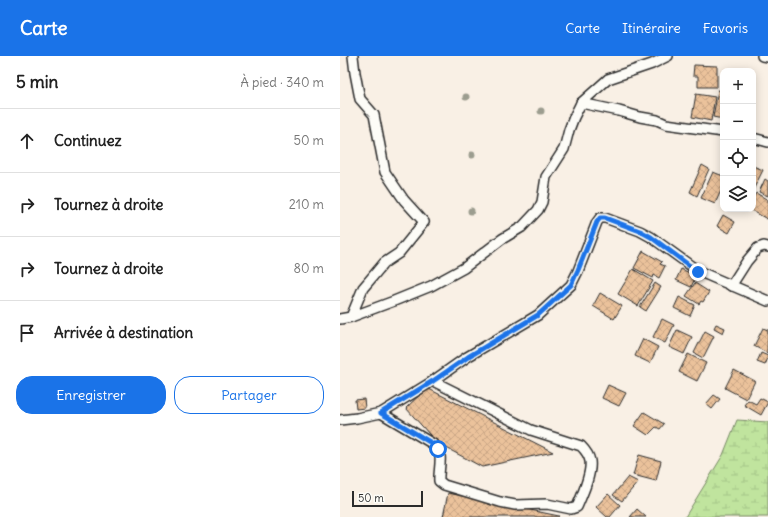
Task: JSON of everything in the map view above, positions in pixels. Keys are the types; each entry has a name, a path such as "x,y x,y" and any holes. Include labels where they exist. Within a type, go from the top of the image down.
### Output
{"street":[{"path":"351,317 364,288 369,281 384,262 399,253 424,222 404,200 385,172 374,115 360,99 353,56"},
{"path":"340,319 351,317 431,286 464,268 502,239 522,227 538,210 542,202 546,177 564,149 569,130 581,103 608,79 652,64 668,56"},
{"path":"762,56 768,57"},
{"path":"581,103 657,120 666,124 720,132"},
{"path":"756,139 768,142"},
{"path":"340,420 381,413 433,381 468,357 538,315 571,285 600,218 605,218 640,231 659,242 698,272 768,301"},
{"path":"731,286 747,261 758,248 764,246 768,248"},
{"path":"381,413 433,444 438,449 440,457 438,475 439,481 444,485 515,505 547,504 571,509 578,507 589,475 590,461 586,450 581,446 531,430 433,381"}],"green space":[{"path":"737,420 768,422 768,517 685,517 723,455"}],"building":[{"path":"694,65 717,66 717,87 698,87 698,76 693,76"},
{"path":"718,90 720,90 720,118 713,117"},
{"path":"696,94 715,97 711,121 692,117"},
{"path":"702,165 709,169 697,196 690,192"},
{"path":"756,167 763,170 756,184"},
{"path":"713,172 720,175 720,193 715,204 701,198"},
{"path":"765,179 768,181 768,196 759,192"},
{"path":"756,193 768,200 767,219 754,212 756,212"},
{"path":"723,215 735,222 729,233 717,226"},
{"path":"643,251 662,262 660,264 665,266 659,278 654,275 653,278 634,268"},
{"path":"633,269 653,281 638,306 618,294"},
{"path":"681,269 696,276 691,287 676,280"},
{"path":"655,283 661,287 646,311 640,307"},
{"path":"695,283 709,292 703,302 701,301 699,304 686,296"},
{"path":"600,293 622,306 614,319 593,306"},
{"path":"679,297 695,305 690,316 674,308"},
{"path":"662,319 674,325 665,343 653,337"},
{"path":"716,324 725,328 723,333 714,328"},
{"path":"763,328 768,330 767,353 754,346"},
{"path":"677,330 692,337 684,354 669,347"},
{"path":"705,331 714,336 703,358 694,353"},
{"path":"643,339 658,347 650,363 635,356"},
{"path":"761,353 768,356 765,365 757,362"},
{"path":"688,354 706,363 697,381 679,372"},
{"path":"734,370 755,381 746,399 725,388"},
{"path":"608,385 626,393 619,406 602,398"},
{"path":"427,388 553,452 482,467 437,443 406,408"},
{"path":"714,395 720,399 712,409 706,404"},
{"path":"760,398 768,402 761,415 744,405 748,400 756,404"},
{"path":"364,399 365,408 356,409 355,400"},
{"path":"644,412 664,424 660,429 656,427 648,435 634,426"},
{"path":"639,455 661,461 656,481 633,475"},
{"path":"628,477 638,482 622,501 613,495"},
{"path":"448,493 559,516 443,517"},
{"path":"608,494 620,505 610,517 607,517 596,507"},
{"path":"637,509 646,517 630,517"}],"route":[{"path":"438,449 433,444 381,413 433,381 468,357 538,315 571,285 600,218 605,218 640,231 651,237 698,272"}]}
